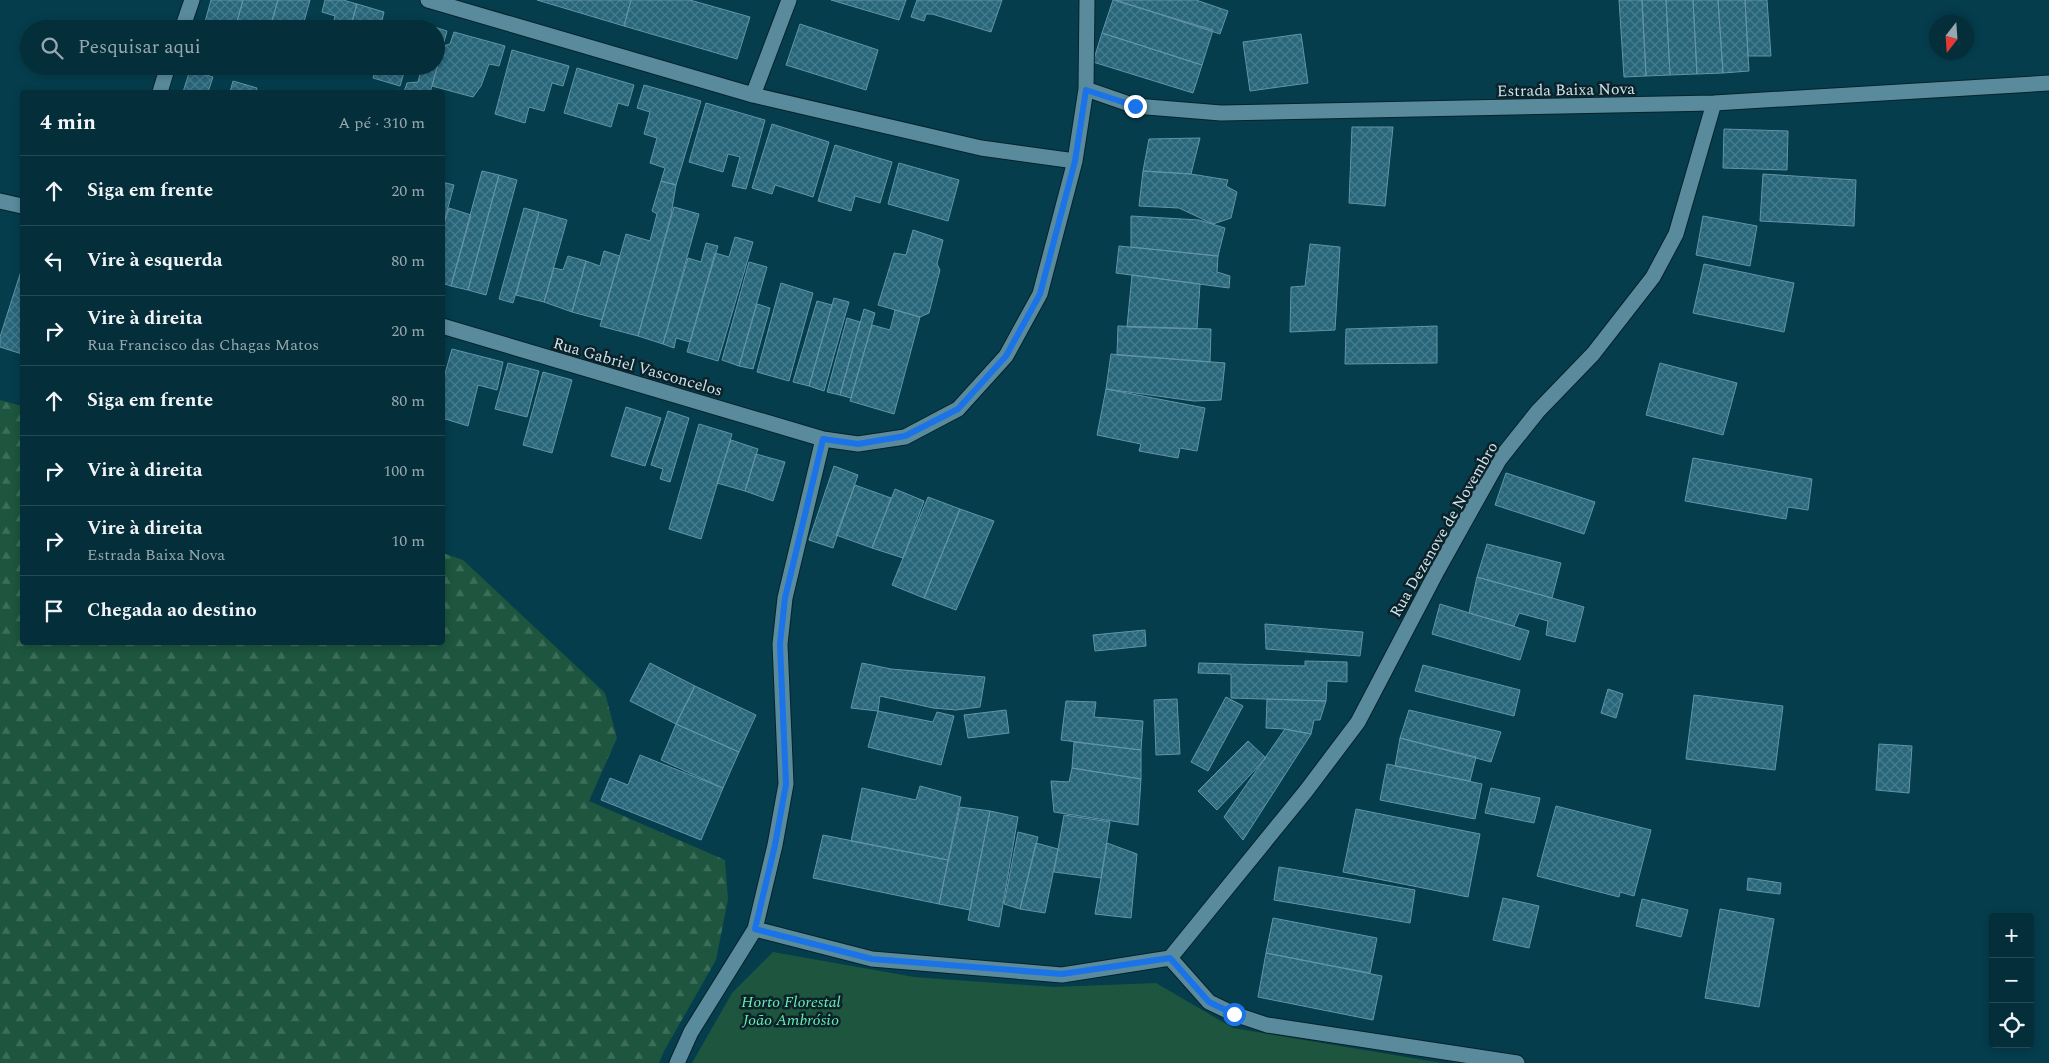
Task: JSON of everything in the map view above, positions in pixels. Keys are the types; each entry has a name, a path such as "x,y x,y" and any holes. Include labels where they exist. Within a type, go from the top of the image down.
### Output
{"street":[{"path":"185,20 192,0"},
{"path":"428,0 754,95 981,148 1075,161"},
{"path":"754,95 788,0"},
{"name":"Rua Gabriel Vasconcelos","path":"445,327 823,439 858,444 905,436 958,409 964,403 1006,356 1040,294 1075,161 1086,90 1087,0"},
{"path":"161,90 165,75"},
{"name":"Estrada Baixa Nova","path":"1086,90 1135,106 1221,113 1714,103 2049,83"},
{"name":"Rua Dezenove de Novembro","path":"1170,958 1306,791 1358,722 1437,571 1499,460 1538,411 1593,354 1654,277 1676,234 1714,103"},
{"path":"0,201 20,206"},
{"path":"677,1063 691,1032 755,929 775,845 786,784 780,644 785,598 823,439"},
{"path":"755,929 872,959 1062,974 1170,958 1209,1002 1234,1014 1267,1025 1517,1063"}],"green space":[{"path":"0,400 20,405 20,645 445,645 445,554 463,560 605,693 617,738 589,801 725,860 728,899 716,960 659,1063 0,1063"},
{"name":"Horto Florestal João Ambrósio","path":"773,952 914,977 1054,987 1156,983 1233,1028 1442,1063 692,1063 732,993"}],"building":[{"path":"211,0 243,0 237,20 205,20"},
{"path":"243,0 278,0 272,20 237,20"},
{"path":"278,0 310,0 304,20 272,20"},
{"path":"325,0 343,0 357,4 353,20 334,20 335,16 322,12"},
{"path":"537,0 631,0 624,26"},
{"path":"631,0 690,0 750,17 737,59 624,26"},
{"path":"831,0 906,0 899,20"},
{"path":"917,0 1002,0 991,32 932,14 926,14 924,21 911,17"},
{"path":"1113,0 1213,30 1202,65 1102,33"},
{"path":"1116,0 1196,0 1228,11 1220,34"},
{"path":"1619,0 1642,0 1646,76 1624,77"},
{"path":"1642,0 1666,0 1670,75 1646,76"},
{"path":"1666,0 1693,0 1697,74 1670,75"},
{"path":"1693,0 1718,0 1723,73 1697,74"},
{"path":"1718,0 1745,0 1749,71 1723,73"},
{"path":"1745,0 1767,0 1771,56 1748,56"},
{"path":"357,4 384,12 382,20 353,20"},
{"path":"800,24 878,50 866,90 786,65"},
{"path":"454,32 505,46 499,66 489,64 481,86 473,97 432,86 435,75 445,75 445,45 450,44"},
{"path":"1102,33 1202,65 1193,93 1093,62"},
{"path":"1301,34 1308,83 1250,91 1243,42"},
{"path":"512,50 569,66 563,86 552,83 544,111 529,107 525,123 495,114"},
{"path":"577,68 634,85 628,106 618,103 611,127 564,113"},
{"path":"188,75 213,77 209,90 184,90"},
{"path":"374,75 403,75 400,86 373,78"},
{"path":"420,75 435,75 431,90 405,90 407,83 418,82"},
{"path":"233,81 257,88 256,90 231,90"},
{"path":"644,85 701,101 676,185 661,181 665,168 650,163 657,138 644,134 650,112 637,108"},
{"path":"706,103 765,120 746,189 732,186 740,157 728,154 723,172 689,162"},
{"path":"772,124 829,142 813,197 775,185 772,194 752,188"},
{"path":"1352,127 1393,127 1385,206 1349,203"},
{"path":"1724,129 1788,131 1787,170 1723,168"},
{"path":"1200,138 1191,174 1143,171 1149,139"},
{"path":"835,145 892,162 880,203 855,196 851,211 818,201"},
{"path":"899,163 959,180 948,221 888,204"},
{"path":"482,171 499,175 468,290 451,286"},
{"path":"1143,171 1191,174 1228,180 1226,186 1237,192 1231,218 1213,224 1179,208 1139,206"},
{"path":"1763,174 1856,180 1854,226 1760,221"},
{"path":"499,175 517,180 486,295 468,290"},
{"path":"661,181 676,185 671,215 638,336 600,326 626,234 650,241 657,214 652,211"},
{"path":"445,183 454,185 445,219"},
{"path":"674,207 699,214 663,344 638,336"},
{"path":"449,208 471,215 451,286 445,284 445,221"},
{"path":"524,208 539,212 513,303 499,299"},
{"path":"539,212 567,220 544,302 516,295"},
{"path":"1131,216 1199,220 1225,228 1218,256 1131,247"},
{"path":"1703,216 1757,226 1750,266 1696,255"},
{"path":"913,230 943,240 937,264 940,270 929,313 920,317 878,305 894,253 906,255"},
{"path":"735,237 753,242 718,361 687,352 715,253 729,257"},
{"path":"706,243 718,246 690,342 676,338 674,348 663,344 688,258 701,262"},
{"path":"1310,244 1340,247 1335,330 1290,332 1291,287 1305,286"},
{"path":"1119,246 1218,256 1217,272 1230,276 1229,288 1116,273"},
{"path":"604,251 620,256 602,320 572,312 586,261 600,266"},
{"path":"568,256 586,261 572,312 544,302 554,268 563,270"},
{"path":"749,262 767,267 739,366 722,360"},
{"path":"1704,264 1794,283 1784,332 1693,313"},
{"path":"20,274 20,353 0,347 0,337"},
{"path":"1132,275 1200,284 1197,329 1127,327"},
{"path":"781,283 813,293 789,381 757,372"},
{"path":"834,298 849,302 824,391 809,386"},
{"path":"817,301 832,305 809,386 793,382"},
{"path":"757,304 770,308 753,369 739,366"},
{"path":"864,309 875,313 851,398 840,395"},
{"path":"895,310 920,317 894,414 850,401 872,325 890,330"},
{"path":"847,318 860,322 840,395 827,392"},
{"path":"1118,326 1211,329 1210,362 1117,355"},
{"path":"1437,326 1437,363 1345,364 1346,329"},
{"path":"452,349 503,362 497,390 478,385 468,426 445,419 445,374"},
{"path":"1111,354 1225,363 1221,400 1194,401 1106,389"},
{"path":"508,363 539,371 527,417 495,409"},
{"path":"1660,363 1737,383 1723,435 1646,415"},
{"path":"543,372 572,380 552,453 523,445"},
{"path":"1106,389 1205,408 1197,451 1180,448 1178,458 1139,451 1141,444 1097,435"},
{"path":"626,407 661,418 645,466 611,456"},
{"path":"668,411 689,418 670,482 660,479 663,469 651,465"},
{"path":"699,424 732,434 701,539 669,529"},
{"path":"731,440 758,449 745,491 717,483"},
{"path":"756,454 785,462 773,501 745,491"},
{"path":"1693,458 1812,479 1808,510 1788,507 1786,519 1685,501"},
{"path":"834,466 858,475 833,548 809,540"},
{"path":"1506,473 1595,502 1584,534 1495,505"},
{"path":"855,485 891,498 872,548 836,535"},
{"path":"895,489 924,501 903,558 872,548"},
{"path":"928,497 960,509 924,598 892,585"},
{"path":"960,509 994,521 956,610 924,598"},
{"path":"1487,544 1561,563 1552,598 1477,577"},
{"path":"1477,577 1584,607 1575,642 1546,635 1548,621 1519,613 1514,626 1469,613"},
{"path":"1440,604 1529,631 1520,660 1432,634"},
{"path":"1265,624 1363,632 1360,656 1266,649"},
{"path":"1145,630 1146,646 1095,651 1093,635"},
{"path":"1305,661 1347,662 1347,682 1327,681 1326,701 1231,698 1231,674 1198,673 1199,663 1305,666"},
{"path":"650,663 695,686 676,724 630,701"},
{"path":"862,663 891,669 985,677 980,707 956,710 933,708 880,696 878,711 851,708"},
{"path":"1423,665 1520,690 1514,716 1415,691"},
{"path":"695,686 756,715 739,752 676,724"},
{"path":"1608,689 1623,694 1616,718 1601,713"},
{"path":"1694,695 1783,706 1775,770 1686,759"},
{"path":"1226,697 1243,706 1208,771 1191,762"},
{"path":"1177,699 1180,754 1156,755 1154,700"},
{"path":"1267,699 1326,701 1320,720 1314,720 1311,734 1285,729 1266,728"},
{"path":"1066,701 1096,702 1094,717 1143,721 1141,750 1061,740"},
{"path":"1006,710 1009,733 968,738 964,715"},
{"path":"1409,710 1501,732 1491,762 1400,738"},
{"path":"878,711 933,722 937,712 954,716 941,765 868,747"},
{"path":"676,724 739,752 723,788 661,760"},
{"path":"1285,729 1311,734 1243,840 1224,817"},
{"path":"1400,738 1476,757 1470,781 1395,766"},
{"path":"1248,741 1266,758 1217,810 1198,791"},
{"path":"1074,742 1141,750 1141,779 1072,768"},
{"path":"1879,744 1912,746 1909,793 1876,790"},
{"path":"640,755 723,788 701,840 601,800 610,778 628,785"},
{"path":"1387,764 1482,784 1475,819 1380,800"},
{"path":"1072,768 1141,779 1138,825 1054,812 1051,781 1069,782"},
{"path":"920,786 961,797 948,860 851,841 862,788 916,800"},
{"path":"1491,788 1540,798 1534,823 1485,813"},
{"path":"1556,806 1651,830 1634,896 1620,892 1619,897 1537,876"},
{"path":"960,807 990,811 970,910 939,904"},
{"path":"1356,809 1480,834 1468,897 1343,872"},
{"path":"990,811 1018,817 999,927 968,920"},
{"path":"1064,815 1110,822 1101,878 1054,872"},
{"path":"1018,832 1038,837 1020,909 1004,904"},
{"path":"823,835 948,860 939,904 813,878"},
{"path":"1036,843 1058,849 1045,913 1020,909"},
{"path":"1107,843 1137,854 1131,918 1095,914"},
{"path":"1279,867 1415,890 1410,923 1274,900"},
{"path":"1748,878 1781,883 1780,894 1747,890"},
{"path":"1503,898 1539,906 1529,948 1493,940"},
{"path":"1642,899 1688,910 1681,937 1636,926"},
{"path":"1720,909 1774,919 1759,1007 1705,998"},
{"path":"1273,918 1377,938 1370,973 1266,953"},
{"path":"1266,953 1382,976 1373,1020 1258,997"}],"route":[{"path":"1135,106 1086,90 1075,161 1040,294 1006,356 958,409 905,436 858,444 823,439 785,598 780,644 786,784 775,845 755,929 872,959 1062,974 1170,958 1209,1002 1234,1014"}]}
